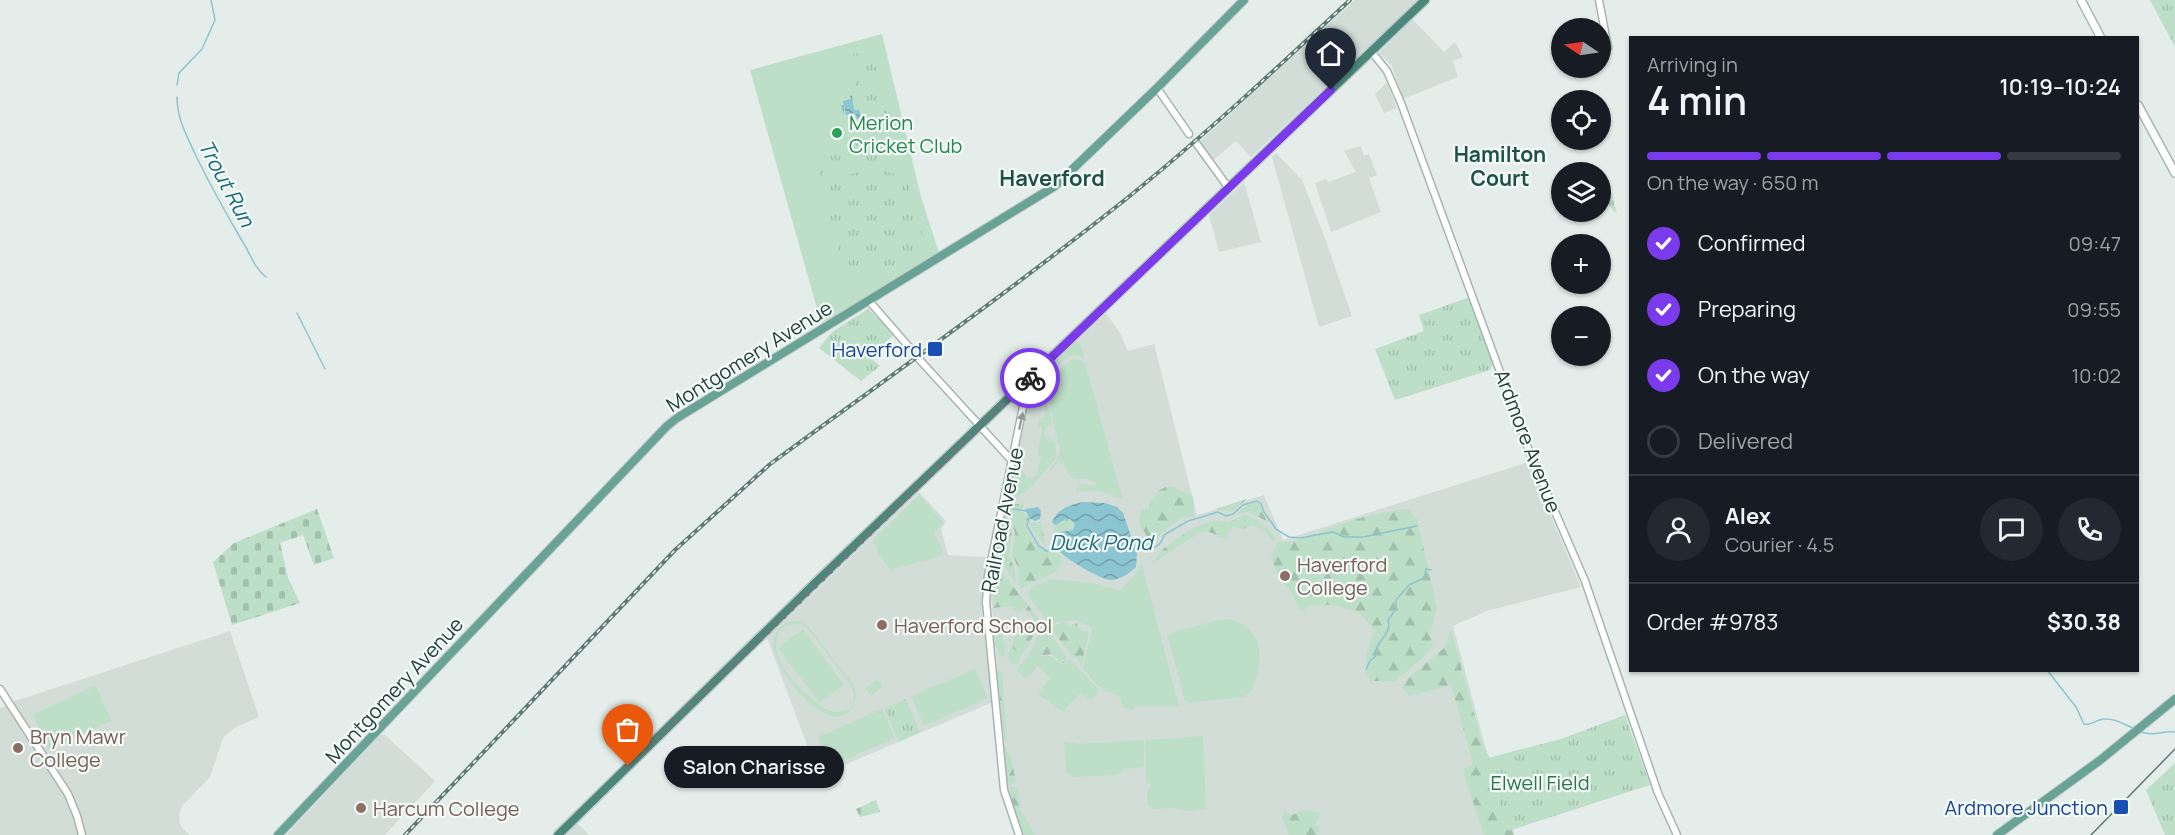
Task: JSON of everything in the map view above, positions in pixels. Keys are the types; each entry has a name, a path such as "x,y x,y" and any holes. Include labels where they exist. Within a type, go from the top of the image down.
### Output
{"highway":[{"path":"558,835 814,584 1425,0"}],"main road":[{"name":"Montgomery Avenue","path":"278,835 667,426 1055,186 1244,0"},
{"path":"2081,0 2100,36"},
{"path":"2139,107 2175,173"},
{"path":"1997,835 2098,761 2175,699"}],"street":[{"path":"1599,0 1602,18"},
{"name":"Ardmore Avenue","path":"1371,51 1387,71 1401,103 1531,456 1585,581 1658,793 1677,835"},
{"path":"1157,88 1189,134"},
{"path":"1196,144 1228,187"},
{"path":"870,302 910,348"},
{"path":"918,358 1012,461"},
{"name":"Railroad Avenue","path":"1019,835 1004,790 986,608 987,588 1027,388 1026,381"},
{"path":"0,689 68,795 82,835"}],"shaded area":[{"path":"1355,0 1418,0 1251,157 1236,141 1212,161 1198,143"},
{"path":"1412,19 1444,52 1455,42 1463,57 1453,61 1458,77 1403,99 1392,66 1379,53"},
{"path":"1387,82 1397,108 1384,113 1375,94"},
{"path":"1361,146 1364,156 1369,154 1377,175 1369,178 1381,212 1331,232 1315,183 1326,179 1328,182 1356,172 1344,151"},
{"path":"1276,153 1302,180 1352,316 1319,327 1272,157"},
{"path":"1244,182 1261,242 1219,252 1209,215"},
{"name":"Haverford College","path":"1106,313 1120,333 1128,351 1154,344 1197,515 1264,495 1283,540 1528,462 1581,587 1487,611 1453,626 1509,835 1025,835 1008,790 991,597 995,565 1028,387"},
{"name":"Haverford School","path":"919,492 946,521 941,529 948,555 987,557 982,612 993,702 816,777 807,745 767,638"},
{"path":"230,631 259,717 234,728 223,738 210,777 182,806 179,815 180,823 190,835 82,835 68,794 9,703"},
{"name":"Bryn Mawr College","path":"5,706 10,708 61,788 74,818 78,835 0,835 0,708"},
{"name":"Harcum College","path":"380,735 385,735 435,781 385,835 286,835"},
{"path":"577,823 589,835 564,835"}],"green space":[{"path":"2150,0 2175,0 2175,47"},
{"name":"Merion Cricket Club","path":"882,34 921,197 940,256 823,330 750,70"},
{"path":"871,49 894,130 870,137 848,56"},
{"path":"896,134 899,145 886,148 883,137"},
{"path":"882,137 888,159 821,177 814,155"},
{"path":"901,153 904,164 892,167 888,156"},
{"path":"876,167 907,179 924,241 920,249 912,256 888,267 874,270 849,269 842,264 820,183"},
{"path":"1611,191 1617,214 1611,208"},
{"path":"1470,297 1494,362 1490,370 1395,400 1375,349 1424,331 1419,315"},
{"path":"868,309 893,336 868,356 880,366 861,381 819,348 832,332"},
{"path":"1075,342 1080,343 1084,358 1069,356 1034,385 1033,382"},
{"path":"1073,359 1084,362 1086,367 1123,500 1101,491 1076,492 1076,489 1083,484 1095,486 1096,483 1085,479 1074,479 1064,464 1058,462 1051,470 1049,469 1056,462 1060,451 1048,398 1043,392 1053,381 1054,374"},
{"path":"1038,391 1049,409 1052,422 1045,430 1045,436 1056,442 1056,458 1030,488 1008,503 1016,464 1022,466 1022,472 1026,474 1026,478 1037,475 1041,456 1038,455 1042,427 1038,425 1039,419 1046,417 1044,406 1028,407 1030,395 1035,395"},
{"path":"1172,487 1193,496 1194,516 1174,523 1151,545 1145,545 1146,534 1139,524 1139,516 1149,507 1157,491"},
{"path":"919,495 944,523 934,533 943,553 940,556 890,570 873,540"},
{"path":"1247,499 1232,512 1215,509"},
{"path":"1258,502 1268,522 1249,512 1237,514 1244,507"},
{"path":"1012,504 1024,504 1022,511 1028,518 1026,530 1038,546 1050,552 1056,552 1063,559 1059,567 1050,575 1022,589 1018,584 1018,568 1012,553 1015,533 1008,510"},
{"path":"317,509 334,558 314,565 303,535 280,543 288,578 300,603 232,625 213,562 234,543"},
{"path":"1408,509 1417,519 1437,608 1430,636 1433,646 1423,658 1395,681 1370,681 1366,662 1374,631 1367,621 1354,610 1339,606 1319,605 1300,610 1291,592 1279,578 1271,557 1278,542 1295,541 1354,520"},
{"path":"1006,514 1011,529 1010,553 1015,582 1004,565 1000,550"},
{"path":"1245,515 1263,524 1276,539 1273,542 1263,529 1251,525 1243,529 1233,527 1227,532 1228,539 1206,531 1199,533 1151,564 1164,548 1191,529 1213,520 1229,522"},
{"path":"1071,519 1075,523 1074,530 1060,532 1056,544 1052,543 1054,525"},
{"path":"1031,522 1041,522 1046,547 1029,525"},
{"path":"1141,562 1179,706 1135,706 1133,710 1123,708 1117,695 1097,685 1083,668 1092,628 1074,620 1049,624 1028,596 1031,587 1053,579 1093,583 1120,591 1138,570"},
{"path":"997,566 1038,618 1030,642 1021,655 1011,647 1015,635 1034,618 1024,608 1019,612 1009,606 994,608"},
{"path":"1230,619 1251,631 1259,649 1258,671 1250,693 1244,697 1189,703 1185,701 1167,634"},
{"path":"797,621 808,626 853,684 855,703 843,716 830,716 810,703 782,670 776,657 775,635 781,626","holes":["797,624 805,627 813,635 853,690 853,704 845,711 833,712 821,706 805,693 782,665 776,645 778,635 786,626"]},
{"path":"1063,622 1071,626 1076,623 1082,631 1089,631 1082,665 1050,627"},
{"path":"1042,623 1066,656 1067,663 1060,663 1052,654 1027,657"},
{"path":"1003,625 1002,638 1006,646 1004,657 999,655 995,647 993,626"},
{"path":"803,629 844,685 820,703 778,648"},
{"path":"1451,630 1482,742 1504,789 1514,835 1484,835 1464,775 1464,769 1473,764 1451,685 1409,696 1402,687 1406,680 1445,647"},
{"path":"1011,647 1021,655 1018,663 1013,665 1007,657"},
{"path":"1051,656 1059,663 1066,664 1070,659 1099,690 1092,700 1080,694 1065,709 1065,713 1040,696 1039,692 1050,678 1038,666 1026,679 1017,670 1027,658"},
{"path":"975,669 988,698 924,726 911,696"},
{"path":"997,670 1002,672 1007,740 1004,740"},
{"path":"878,679 883,686 871,696 865,688"},
{"path":"96,686 111,721 48,749 33,714"},
{"path":"906,699 920,732 899,742 884,708"},
{"path":"882,709 895,738 830,766 818,737"},
{"name":"Elwell Field","path":"1625,715 1650,785 1508,831 1488,758 1561,739"},
{"path":"1203,737 1206,808 1189,811 1174,808 1154,809 1148,805 1147,792 1151,787 1146,781 1145,740"},
{"path":"1144,740 1144,767 1125,769 1117,775 1073,777 1066,771 1064,742 1078,744"},
{"path":"1004,747 1007,747 1016,782 1008,786"},
{"path":"2175,763 2175,835 2165,835 2146,790"},
{"path":"1008,788 1018,788 1020,809 1035,835 1023,835"},
{"path":"876,800 880,812 860,817 856,809"},
{"path":"1308,810 1321,813 1316,824 1320,828 1318,835 1289,835 1282,817 1285,811 1291,815"}],"water":[{"path":"852,95 854,110 859,110 861,118 857,119 855,113 846,115 844,106 844,116 841,105 844,105 843,101 851,99"},
{"name":"Duck Pond","path":"1082,502 1105,503 1117,507 1123,513 1137,553 1136,567 1125,576 1118,579 1106,579 1075,563 1059,550 1057,543 1060,532 1073,530 1075,524 1070,519 1063,520 1056,525 1052,523 1054,518 1064,508"},
{"path":"1038,507 1041,511 1040,519 1035,521 1029,518 1025,509"}],"waterway":[{"name":"Trout Run","path":"177,85 179,73 202,49 215,20 211,0"},
{"name":"Trout Run","path":"177,97 181,121 197,158 255,264 266,277"},
{"name":"Trout Run","path":"297,313 325,369"},
{"path":"1145,550 1158,546 1164,535 1188,521 1218,512 1226,516 1233,514 1243,505 1257,501 1276,529 1289,537 1300,538 1333,532 1344,537 1363,537 1417,526"},
{"path":"1013,509 1027,511"},
{"path":"1029,518 1027,526 1039,546 1047,551 1058,548"},
{"path":"1366,669 1375,657 1377,647 1388,630 1388,620 1396,609 1396,600 1409,585 1424,578 1426,569 1431,570"},
{"path":"2049,672 2076,707 2084,724 2107,719 2133,728"},
{"path":"2141,732 2151,734 2175,732"}],"tram line":[{"path":"2091,835 2175,749"}],"railway":[{"path":"405,835 675,550 769,465 994,300 1126,199 1212,126 1350,0"}],"way so far":[{"path":"628,766 1030,378"}],"place":[{"name":"Merion Cricket Club","path":"837,133"},
{"name":"Haverford","path":"935,349"},
{"name":"Haverford College","path":"1285,576"},
{"name":"Haverford School","path":"882,625"},
{"name":"Bryn Mawr College","path":"18,748"},
{"name":"Salon Charisse","path":"628,766"},
{"name":"Ardmore Junction","path":"2121,807"},
{"name":"Harcum College","path":"361,808"}],"district":[{"name":"Hamilton Court","path":"1500,166"},
{"name":"Haverford","path":"1052,178"}],"route":[{"path":"1030,378 1331,90"}]}
